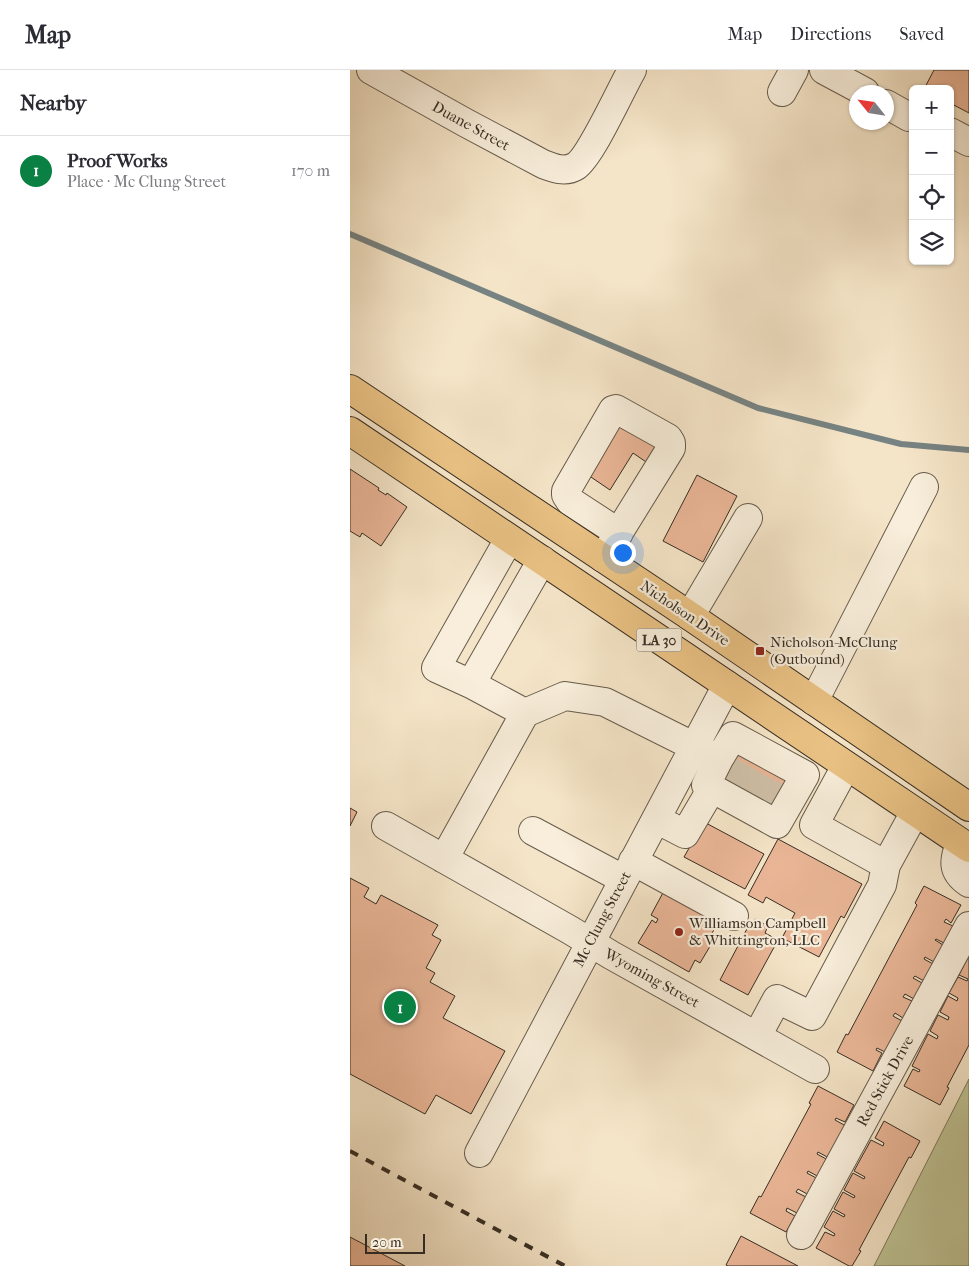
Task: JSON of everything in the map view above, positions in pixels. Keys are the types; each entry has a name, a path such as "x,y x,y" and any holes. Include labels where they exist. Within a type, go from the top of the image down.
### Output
{"main road":[{"name":"Nicholson Drive","path":"350,389 690,616 969,807"},
{"name":"LA 30","path":"350,431 965,846"},
{"path":"727,685 759,689 876,743"}],"street":[{"name":"Duane Street","path":"374,71 466,124 543,164 556,169 566,170 575,167 589,150 632,70"},
{"path":"824,70 852,85"},
{"path":"954,134 969,142"},
{"path":"814,701 924,487"},
{"path":"690,616 748,518"},
{"path":"603,558 619,533"},
{"path":"509,539 436,668 471,684 525,713"},
{"path":"471,684 542,560"},
{"name":"Mc Clung Street","path":"479,1153 589,942 727,685"},
{"path":"444,859 525,713 565,696 605,702 720,760"},
{"path":"766,755 777,719"},
{"path":"732,736 805,775 777,824 755,807 706,785 720,760 732,736"},
{"path":"846,766 814,825 886,865"},
{"path":"656,819 685,834 724,792"},
{"path":"757,1036 777,999 812,1016 882,885 886,865 915,812"},
{"name":"Wyoming Street","path":"386,826 815,1069"},
{"path":"532,831 734,916"},
{"path":"965,846 954,862 957,872 969,883"},
{"name":"Red Stick Drive","path":"801,1235 969,926"}],"green space":[{"path":"969,1079 969,1266 874,1266"}],"building":[{"path":"934,70 969,70 969,113 954,105 954,85 926,85"},
{"path":"618,422 662,451 652,466 633,453 610,490 585,473"},
{"path":"350,469 379,488 378,490 386,495 387,493 407,507 381,546 362,533 360,537 350,531"},
{"path":"697,475 737,496 703,562 663,541"},
{"path":"734,740 799,775 778,814 713,779"},
{"path":"350,808 357,812 350,826"},
{"path":"704,822 764,854 745,889 684,857"},
{"path":"778,839 862,884 844,918 841,916 819,957 782,938 795,913 766,897 763,903 748,895"},
{"path":"350,878 369,888 364,897 376,904 381,895 438,925 432,935 441,940 426,968 435,973 430,982 455,996 443,1018 505,1051 471,1114 436,1095 425,1114 350,1074"},
{"path":"924,886 961,905 951,923 946,919 944,922 953,926 944,943 935,940 943,945 934,962 925,957 924,959 933,964 924,981 915,976 913,978 922,983 914,999 905,994 903,997 912,1001 903,1018 895,1013 893,1016 902,1021 885,1052 877,1048 876,1050 882,1053 873,1071 837,1052 846,1034 848,1035 917,905 915,903"},
{"name":"Williamson Campbell & Whittington, LLC","path":"665,889 719,920 708,941 712,943 700,963 695,960 689,972 638,943 652,920 656,923 658,919 651,915"},
{"path":"755,919 768,926 765,933 778,940 748,995 720,980 749,925 752,926"},
{"path":"968,957 969,1045 947,1087 949,1088 940,1105 904,1086 913,1069 919,1072 920,1070 912,1066 928,1034 937,1039 938,1036 930,1031 938,1015 948,1020 949,1017 940,1012 948,996 957,1001 958,998 949,993 958,977 967,981 968,979 959,975"},
{"path":"818,1086 854,1105 845,1122 836,1118 835,1120 846,1126 829,1158 818,1152 817,1154 828,1160 819,1177 808,1171 807,1173 818,1179 809,1195 798,1189 796,1192 808,1198 799,1214 787,1208 786,1211 795,1216 786,1232 750,1213 759,1196 761,1197 811,1104 809,1103"},
{"path":"884,1121 920,1141 911,1158 909,1157 859,1250 861,1251 852,1266 849,1266 816,1248 825,1232 834,1236 835,1234 824,1227 833,1211 844,1217 845,1215 834,1209 843,1192 854,1198 855,1196 844,1190 853,1173 864,1179 865,1177 854,1171 871,1140 883,1146 884,1143 875,1138"},
{"path":"741,1236 798,1266 726,1265"},
{"path":"350,1237 405,1266 350,1266"}],"waterway":[{"path":"350,234 758,408 901,444 969,450"}],"tunnel":[{"path":"733,789 755,751"},
{"path":"758,803 779,763"}],"railway":[{"path":"350,1151 565,1266"}],"place":[{"name":"Nicholson-McClung (Outbound)","path":"760,651"},
{"name":"Williamson Campbell & Whittington, LLC","path":"679,932"},
{"name":"Proof Works","path":"400,1007"}]}
